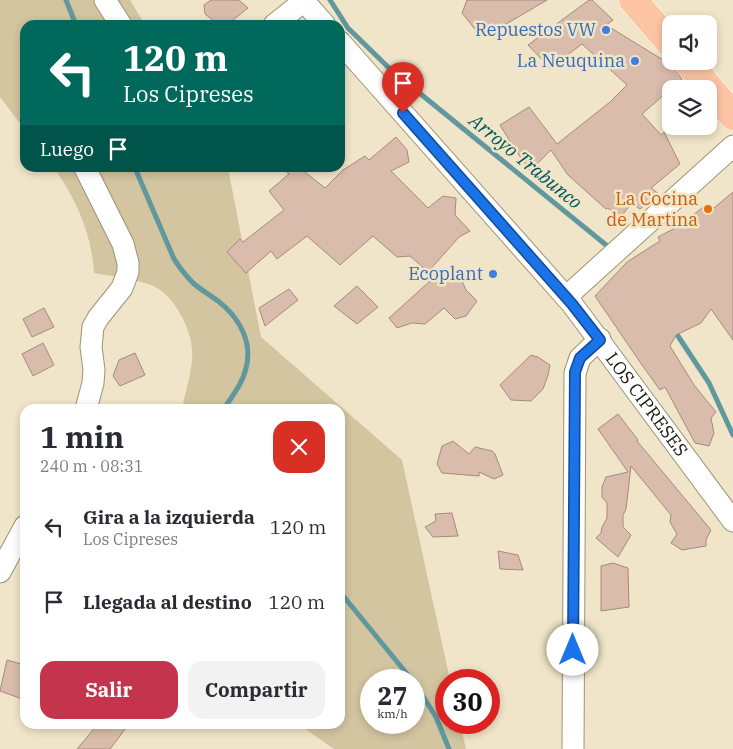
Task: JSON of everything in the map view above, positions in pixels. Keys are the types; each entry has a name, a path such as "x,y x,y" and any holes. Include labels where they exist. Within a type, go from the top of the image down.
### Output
{"main road":[{"path":"633,0 662,34"},
{"path":"650,0 663,15"},
{"path":"695,70 733,116"},
{"path":"712,70 733,92"}],"street":[{"path":"105,0 118,20"},
{"path":"280,20 303,0 321,20"},
{"name":"LOS CIPRESES","path":"345,48 566,297 600,340 733,521"},
{"path":"566,297 733,146"},
{"path":"87,172 123,244 128,263 128,272 122,288 93,327 91,347 94,370 87,404"},
{"path":"573,749 575,372 580,358 600,340"},
{"path":"0,572 20,535"}],"shaded area":[{"path":"0,0 130,0 142,20 20,20 20,123 0,97"},
{"path":"57,172 229,172 261,337 338,404 183,404 190,372 192,349 187,327 182,316 168,297 151,285 131,279 94,273 90,244 76,205"},
{"path":"345,410 402,460 448,669 435,669 435,734 463,734 466,749 334,749 306,729 345,729"}],"building":[{"path":"211,0 239,0 248,8 233,20 213,20 205,14 204,5"},
{"path":"467,0 547,0 501,27 478,33 462,13"},
{"path":"589,0 592,0 613,20 606,25 662,59 662,70 676,70 682,79 662,80 662,96 642,114 661,135 666,135 680,164 651,188 659,194 640,209 632,203 619,219 568,175 551,150 530,171 514,148 500,125 529,107 557,144 610,102 627,85 582,44 550,68 528,45"},
{"path":"396,137 407,150 409,162 391,171 428,208 443,196 456,198 455,215 470,231 459,237 428,272 410,256 397,257 373,236 340,265 307,236 277,259 271,251 246,273 227,252 240,239 243,242 284,210 269,191 289,174 287,172 305,172 325,188 341,172 345,172 345,169 365,156 369,160"},
{"path":"733,192 733,340 711,309 701,323 676,335 670,346 694,385 716,412 711,418 714,433 709,446 695,443 665,387 660,390 595,296 627,262 660,241 658,237 681,225 703,207 708,213"},
{"path":"440,272 458,272 466,290 477,301 466,316 455,319 444,308 425,324 412,323 397,328 389,318"},
{"path":"357,286 378,307 357,324 334,306"},
{"path":"289,289 298,300 265,326 259,308"},
{"path":"44,308 54,327 32,337 23,319"},
{"path":"43,343 54,365 33,376 22,354"},
{"path":"135,353 145,375 120,386 113,376 119,360"},
{"path":"531,355 550,365 543,389 531,401 511,400 500,385"},
{"path":"618,414 637,441 711,530 706,540 706,546 682,550 671,543 677,534 670,522 671,515 631,466 626,509 623,515 623,527 631,535 618,557 596,538 601,533 607,518 607,503 602,497 602,487 606,477 628,472 598,429"},
{"path":"453,441 469,454 475,447 492,451 503,475 494,479 479,472 479,476 442,473 437,464 442,446"},
{"path":"452,513 458,536 433,537 425,527 436,521 435,514"},
{"path":"498,551 518,555 523,570 500,569"},
{"path":"613,563 628,568 629,607 601,611 601,566"},
{"path":"7,660 20,664 20,698 0,691"},
{"path":"94,729 125,729 110,749 77,749"}],"waterway":[{"path":"66,0 74,20"},
{"name":"Arroyo Trabunco","path":"330,0 343,20"},
{"name":"Arroyo Trabunco","path":"345,23 390,69 611,249"},
{"path":"137,172 174,259 193,283 226,307 238,322 246,340 248,358 245,374 227,404"},
{"name":"Arroyo Trabunco","path":"674,330 709,383 733,435"},
{"path":"345,598 403,669"},
{"path":"425,700 436,717 449,749"}],"place":[{"name":"Repuestos VW","path":"606,30"},
{"name":"La Neuquina","path":"635,61"},
{"name":"La Cocina de Martina","path":"708,209"},
{"name":"Ecoplant","path":"493,274"}],"route":[{"path":"403,113 572,304 600,340 583,354 575,368 573,650"}]}
